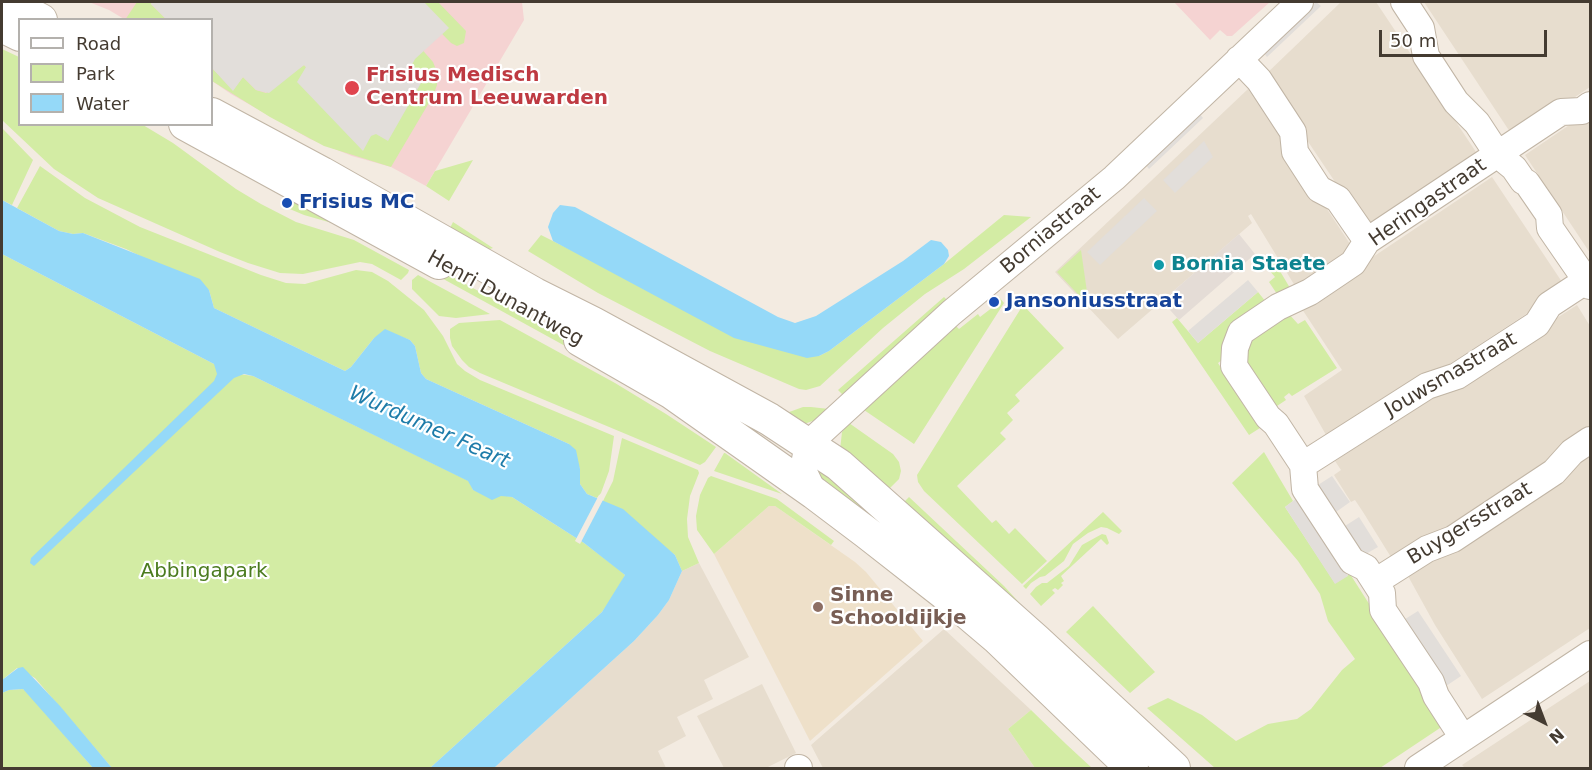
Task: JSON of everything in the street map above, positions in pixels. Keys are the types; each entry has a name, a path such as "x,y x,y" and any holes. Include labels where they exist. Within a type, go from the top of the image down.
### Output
{"street":[{"path":"7,2 37,18"},
{"name":"Borniastraat","path":"808,444 951,313 1106,186 1300,2"},
{"path":"1404,2 1421,28 1426,56 1456,102 1477,123 1498,155 1527,183 1549,216 1550,228 1589,282"},
{"path":"2,26 18,34"},
{"path":"1239,59 1259,80 1293,132 1295,152 1319,189 1338,199 1367,242"},
{"name":"Heringastraat","path":"1303,465 1234,366 1234,348 1241,332 1278,307 1310,292 1353,263 1367,242 1561,112 1582,111 1590,105"},
{"name":"Henri Dunantweg","path":"213,115 322,173 535,294 699,380 769,419 808,444"},
{"name":"Henri Dunantweg","path":"189,126 582,341 672,393 814,493"},
{"name":"Jouwsmastraat","path":"1303,465 1427,386 1457,376 1538,324 1549,305 1589,282"},
{"name":"Buygersstraat","path":"1375,582 1427,549 1453,539 1481,521 1554,472 1572,452 1590,440"},
{"path":"1132,768 997,638 945,594 814,493 803,470 808,444 839,465 891,510 1174,768"},
{"path":"1303,465 1305,489 1352,561 1366,568 1382,593 1383,610 1431,682 1463,738"},
{"path":"1418,768 1590,654"}],"shaded area":[{"name":"Frisius Medisch Centrum Leeuwarden","path":"89,2 522,2 524,20 426,186 391,167 352,156 310,139 213,82 213,18 122,18"},
{"path":"152,2 424,2 449,28 415,59 407,74 421,83 388,141 376,134 371,136 363,151 297,82 306,67 304,65 269,93 256,90 243,77 233,91 213,69 213,18 165,18 151,4"},
{"path":"1174,2 1270,2 1232,36 1227,36 1220,30 1210,40"},
{"path":"1316,2 1321,6 1267,57 1263,52"},
{"path":"1341,2 1376,2 1482,161 1370,234 1264,76"},
{"path":"1424,2 1590,2 1590,87 1514,138"},
{"path":"1248,89 1352,247 1295,286 1251,214 1248,216 1252,223 1118,339 1055,272"},
{"path":"1590,111 1590,253 1525,155"},
{"path":"1199,113 1203,118 1149,169 1145,164"},
{"path":"1204,141 1213,157 1175,193 1163,180"},
{"path":"1492,177 1566,288 1330,442 1304,396 1342,370 1300,306"},
{"path":"1144,198 1157,211 1100,265 1087,252"},
{"path":"1239,234 1255,254 1179,320 1162,301"},
{"path":"1248,280 1258,292 1198,343 1188,331"},
{"path":"1577,305 1590,326 1590,433 1394,562 1355,500 1351,502 1334,475 1341,470 1335,461"},
{"path":"1590,456 1590,628 1482,699 1435,625 1408,576"},
{"path":"1332,476 1350,502 1336,512 1318,485"},
{"path":"1297,498 1348,576 1335,584 1285,507"},
{"name":"Sinne Schooldijkje","path":"769,506 775,506 855,562 866,572 923,641 810,741 714,554"},
{"path":"1359,517 1378,547 1364,555 1345,526"},
{"path":"699,563 749,657 704,680 713,699 677,717 686,736 658,751 666,768 494,768 634,641 669,600 682,571"},
{"path":"1418,611 1461,676 1446,686 1402,621"},
{"path":"944,629 1031,710 1008,729 1035,768 823,768 811,745"},
{"path":"1590,681 1590,768 1465,768 1462,765"},
{"path":"762,684 796,753 766,768 724,768 697,716"}],"green space":[{"path":"137,2 152,2 151,4 165,18 126,18"},
{"path":"411,2 438,2 466,31 464,43 457,46 451,43"},
{"path":"411,37 433,62 437,72 437,85 433,96 391,167 324,146 270,117 213,82 213,69 233,90 243,77 256,90 266,93 304,65 371,135 376,133 388,140 408,75"},
{"path":"2,49 18,57 18,126 145,126 261,204 296,222 354,240 409,270 408,273 401,280 372,264 360,262 303,274 280,273 248,263 98,198 54,169 2,120"},
{"path":"2,128 33,160 12,205 2,200"},
{"path":"473,160 449,201 426,186 435,171"},
{"path":"40,166 85,198 140,227 261,275 286,283 305,284 356,270 372,272 388,281 424,310 443,336 457,364 465,371 480,380 614,436 609,471 601,493 597,498 587,494 580,484 580,469 569,444 426,379 421,373 415,346 410,340 394,334 374,338 351,367 345,371 214,308 209,290 126,249 83,233 73,234 59,231 17,208"},
{"path":"290,199 346,227 285,207"},
{"path":"1004,215 1031,217 964,269 925,294 883,328 820,386 806,390 710,351 598,293 528,251 541,235 597,263 819,356 829,351 944,264"},
{"path":"453,222 493,248 476,253 446,236"},
{"path":"1081,250 1089,306 1057,272"},
{"name":"Abbingapark","path":"2,254 214,364 239,374 253,376 469,481 473,490 512,497 584,543 617,568 625,575 619,588 602,612 430,768 112,768 35,678 17,668 2,680"},
{"path":"1271,256 1290,288 1277,294 1269,282 1275,277 1263,263"},
{"path":"429,264 597,356 587,358 427,270"},
{"path":"418,275 490,314 456,318 439,316 412,289 412,280"},
{"path":"1258,292 1266,302 1229,329 1222,348 1222,360 1218,363 1260,428 1249,435 1172,322 1177,318 1198,343"},
{"path":"944,297 948,301 843,395 838,390"},
{"path":"999,297 1004,303 914,444 864,410 954,324 959,329 978,314 980,317 993,307 991,303"},
{"path":"1023,305 1064,348 1015,395 1020,401 1007,413 1013,420 1000,433 1006,439 957,486 992,523 996,520 1009,534 1015,528 1047,561 1022,584 924,491 918,482 917,475"},
{"path":"1288,313 1298,324 1305,320 1337,368 1292,396 1289,393 1284,397 1286,400 1274,408 1245,364 1252,335"},
{"path":"500,320 615,383 716,447 700,465 469,367 452,346 450,329 459,323"},
{"path":"803,407 829,409 818,419 807,423 781,415"},
{"path":"849,423 893,454 899,462 901,471 899,479 884,494 840,450 842,432"},
{"path":"622,438 698,470 699,473 690,496 687,519 688,537 699,563 682,571 675,555 603,501 613,481"},
{"path":"1264,452 1293,501 1285,507 1335,583 1350,574 1446,724 1380,768 1215,768 1147,708 1168,698 1202,715 1236,741 1268,724 1297,719 1311,709 1342,670 1355,659 1328,621 1320,594 1298,561 1232,483"},
{"path":"725,453 782,494 714,471"},
{"path":"811,466 873,505 860,517 826,494"},
{"path":"711,476 777,499 834,541 831,545 775,506 769,506 714,554 697,530 696,516 700,495"},
{"path":"909,497 1004,586 1037,622 898,508"},
{"path":"1103,512 1122,531 1119,534 1101,527 1088,533 1073,544 1064,561 1045,576 1031,583 1026,589 1023,586"},
{"path":"1102,534 1106,535 1109,543 1107,545 1101,539 1061,576 1064,581 1061,583 1063,585 1058,590 1055,588 1052,590 1055,593 1041,606 1030,594 1036,587 1047,583 1069,566 1082,545"},
{"path":"1093,606 1155,672 1130,693 1066,632"},
{"path":"23,689 93,768 2,768 2,693"},
{"path":"1031,710 1092,768 1035,768 1008,729"}],"water":[{"name":"Wurdumer Feart","path":"2,200 59,231 73,234 83,233 200,279 209,290 214,308 345,371 385,329 410,340 415,346 421,373 426,379 569,444 576,450 580,484 587,494 623,509 675,555 682,571 669,600 634,641 494,768 430,768 602,612 625,575 584,543 512,497 501,496 492,500 473,490 468,481 253,376 244,374 234,378 34,566 30,563 31,558 214,381 217,374 214,364 2,254"},
{"path":"560,205 575,207 778,317 795,323 816,316 903,261 931,240 941,242 948,250 949,256 944,264 829,351 807,358 734,338 553,241 548,227 553,213"},
{"path":"23,667 60,706 112,768 93,768 23,689 2,693 2,680"}],"pier":[{"path":"599,495 604,498 580,544 575,541"}],"place":[{"name":"Frisius Medisch Centrum Leeuwarden","path":"352,88"},
{"name":"Frisius MC","path":"287,203"},
{"name":"Bornia Staete","path":"1159,265"},
{"name":"Jansoniusstraat","path":"994,302"},
{"name":"Sinne Schooldijkje","path":"818,607"}]}
